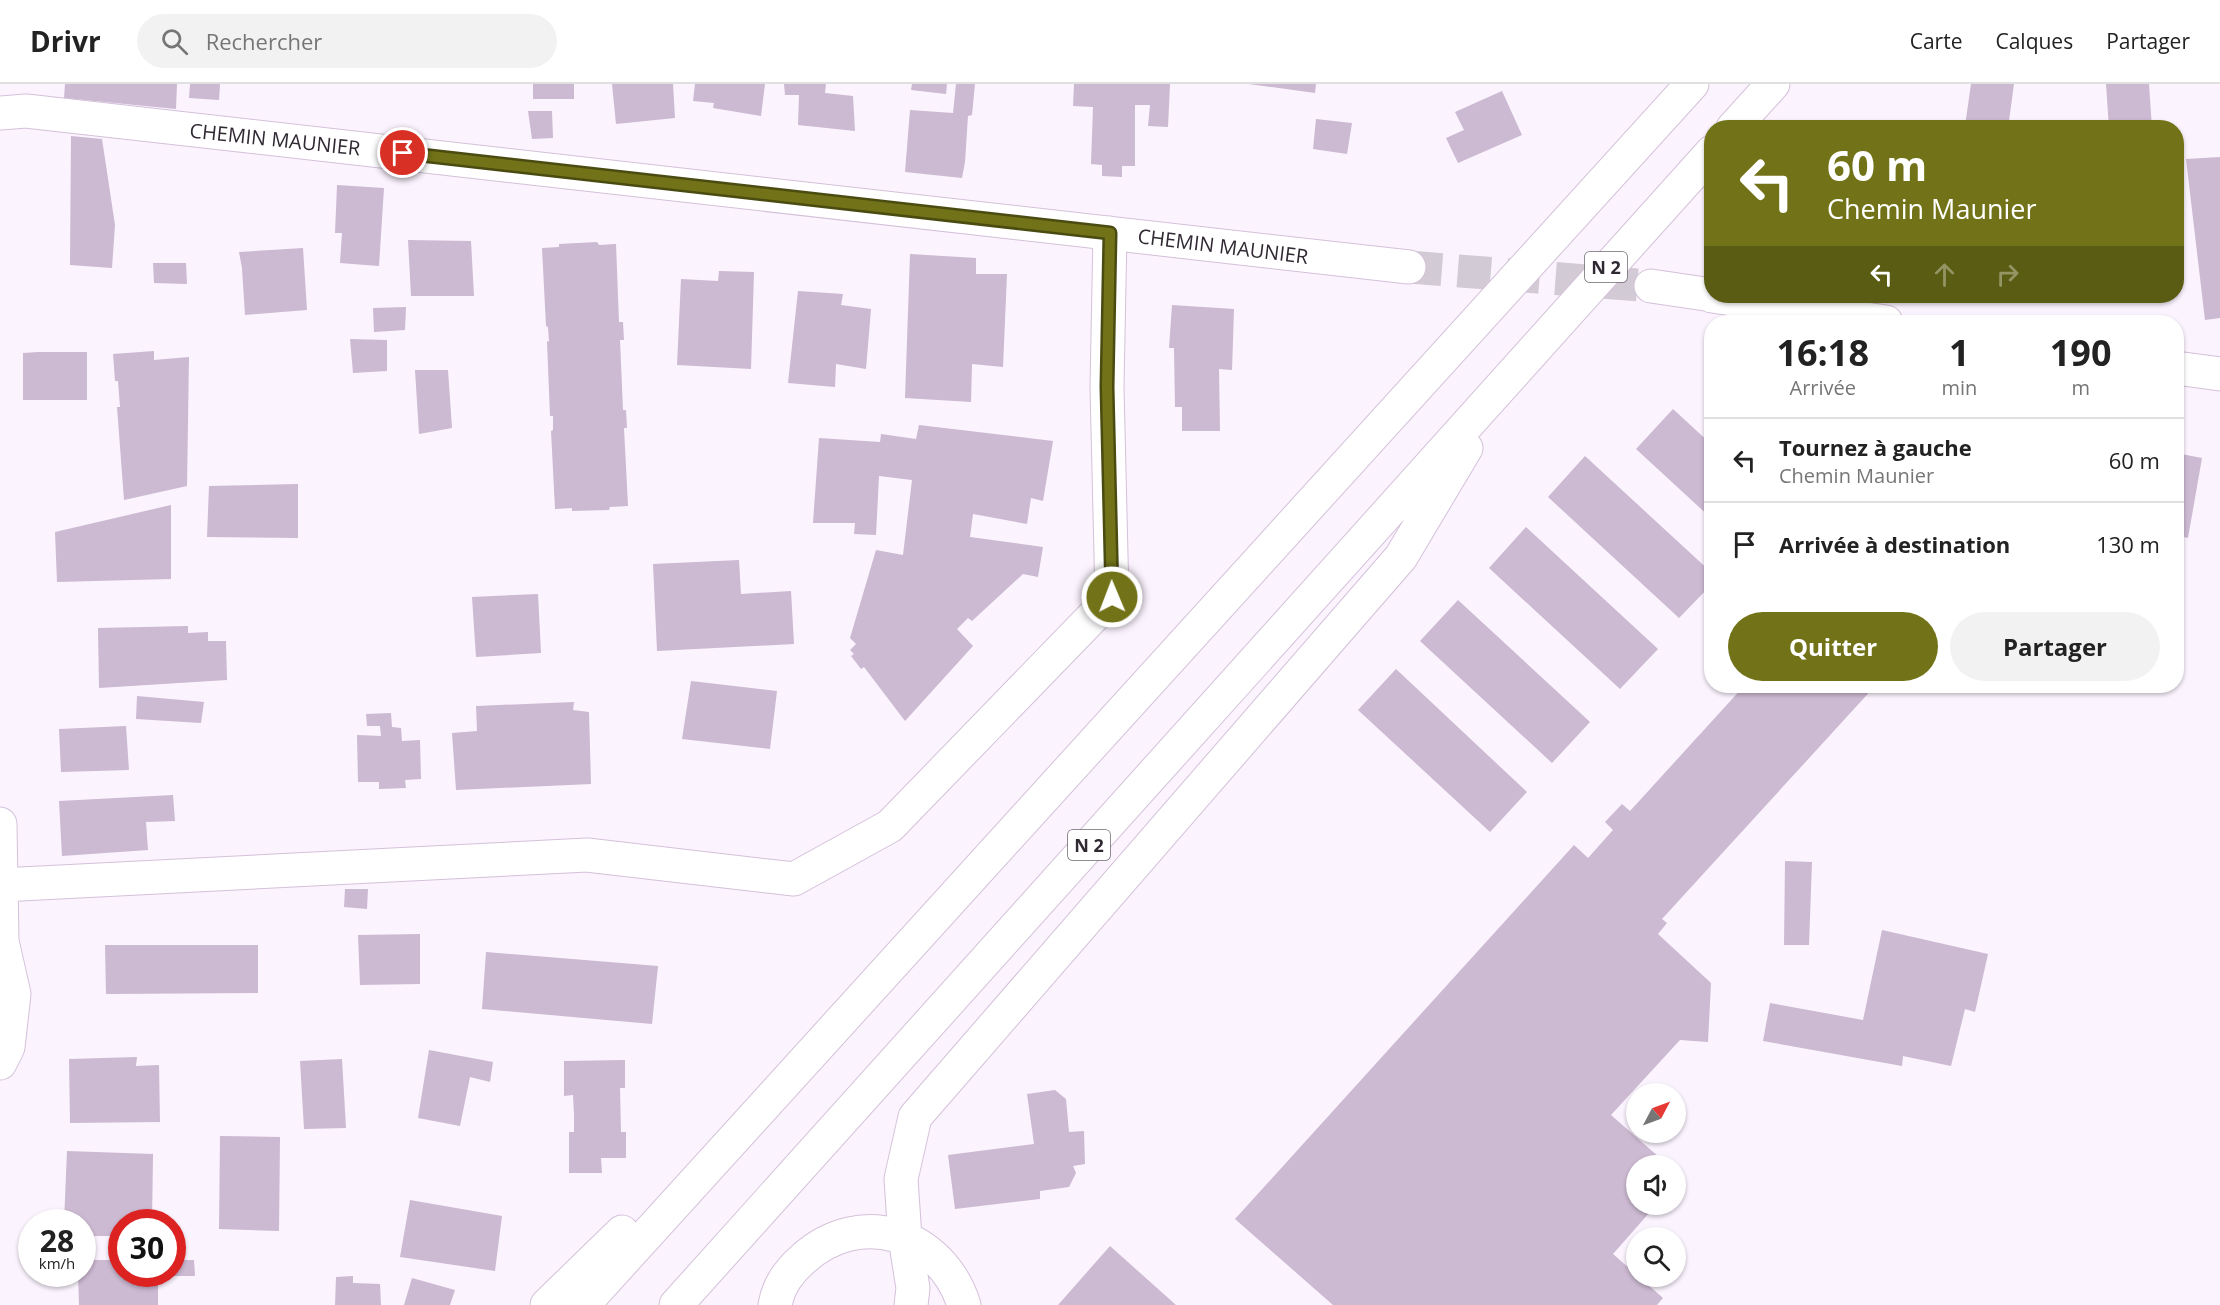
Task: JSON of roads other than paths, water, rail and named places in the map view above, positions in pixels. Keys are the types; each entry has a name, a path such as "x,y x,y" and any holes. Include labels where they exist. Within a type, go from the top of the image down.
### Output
{"main road":[{"path":"583,1305 1692,84"},
{"path":"1740,120 1773,84"},
{"name":"CHEMIN MAUNIER","path":"0,113 26,111 1409,267"},
{"name":"N 2","path":"676,1305 1503,385 1598,276 1704,161"},
{"path":"1,885 587,855 794,879 890,826 1112,597 1107,387 1110,233"},
{"path":"1651,286 1704,295"},
{"path":"1759,303 1839,315"},
{"path":"2184,369 2220,374"},
{"path":"911,1305 913,1288 905,1238 901,1179 915,1117 1401,557 1503,385"},
{"path":"0,824 1,944 14,994 8,1047 0,1063"},
{"path":"547,1305 863,996"},
{"path":"775,1305 776,1297 791,1269 815,1248 843,1234 874,1231 905,1238 921,1246 945,1266 959,1288 964,1305"}],"tunnel":[{"path":"1409,267 1651,286"}]}
